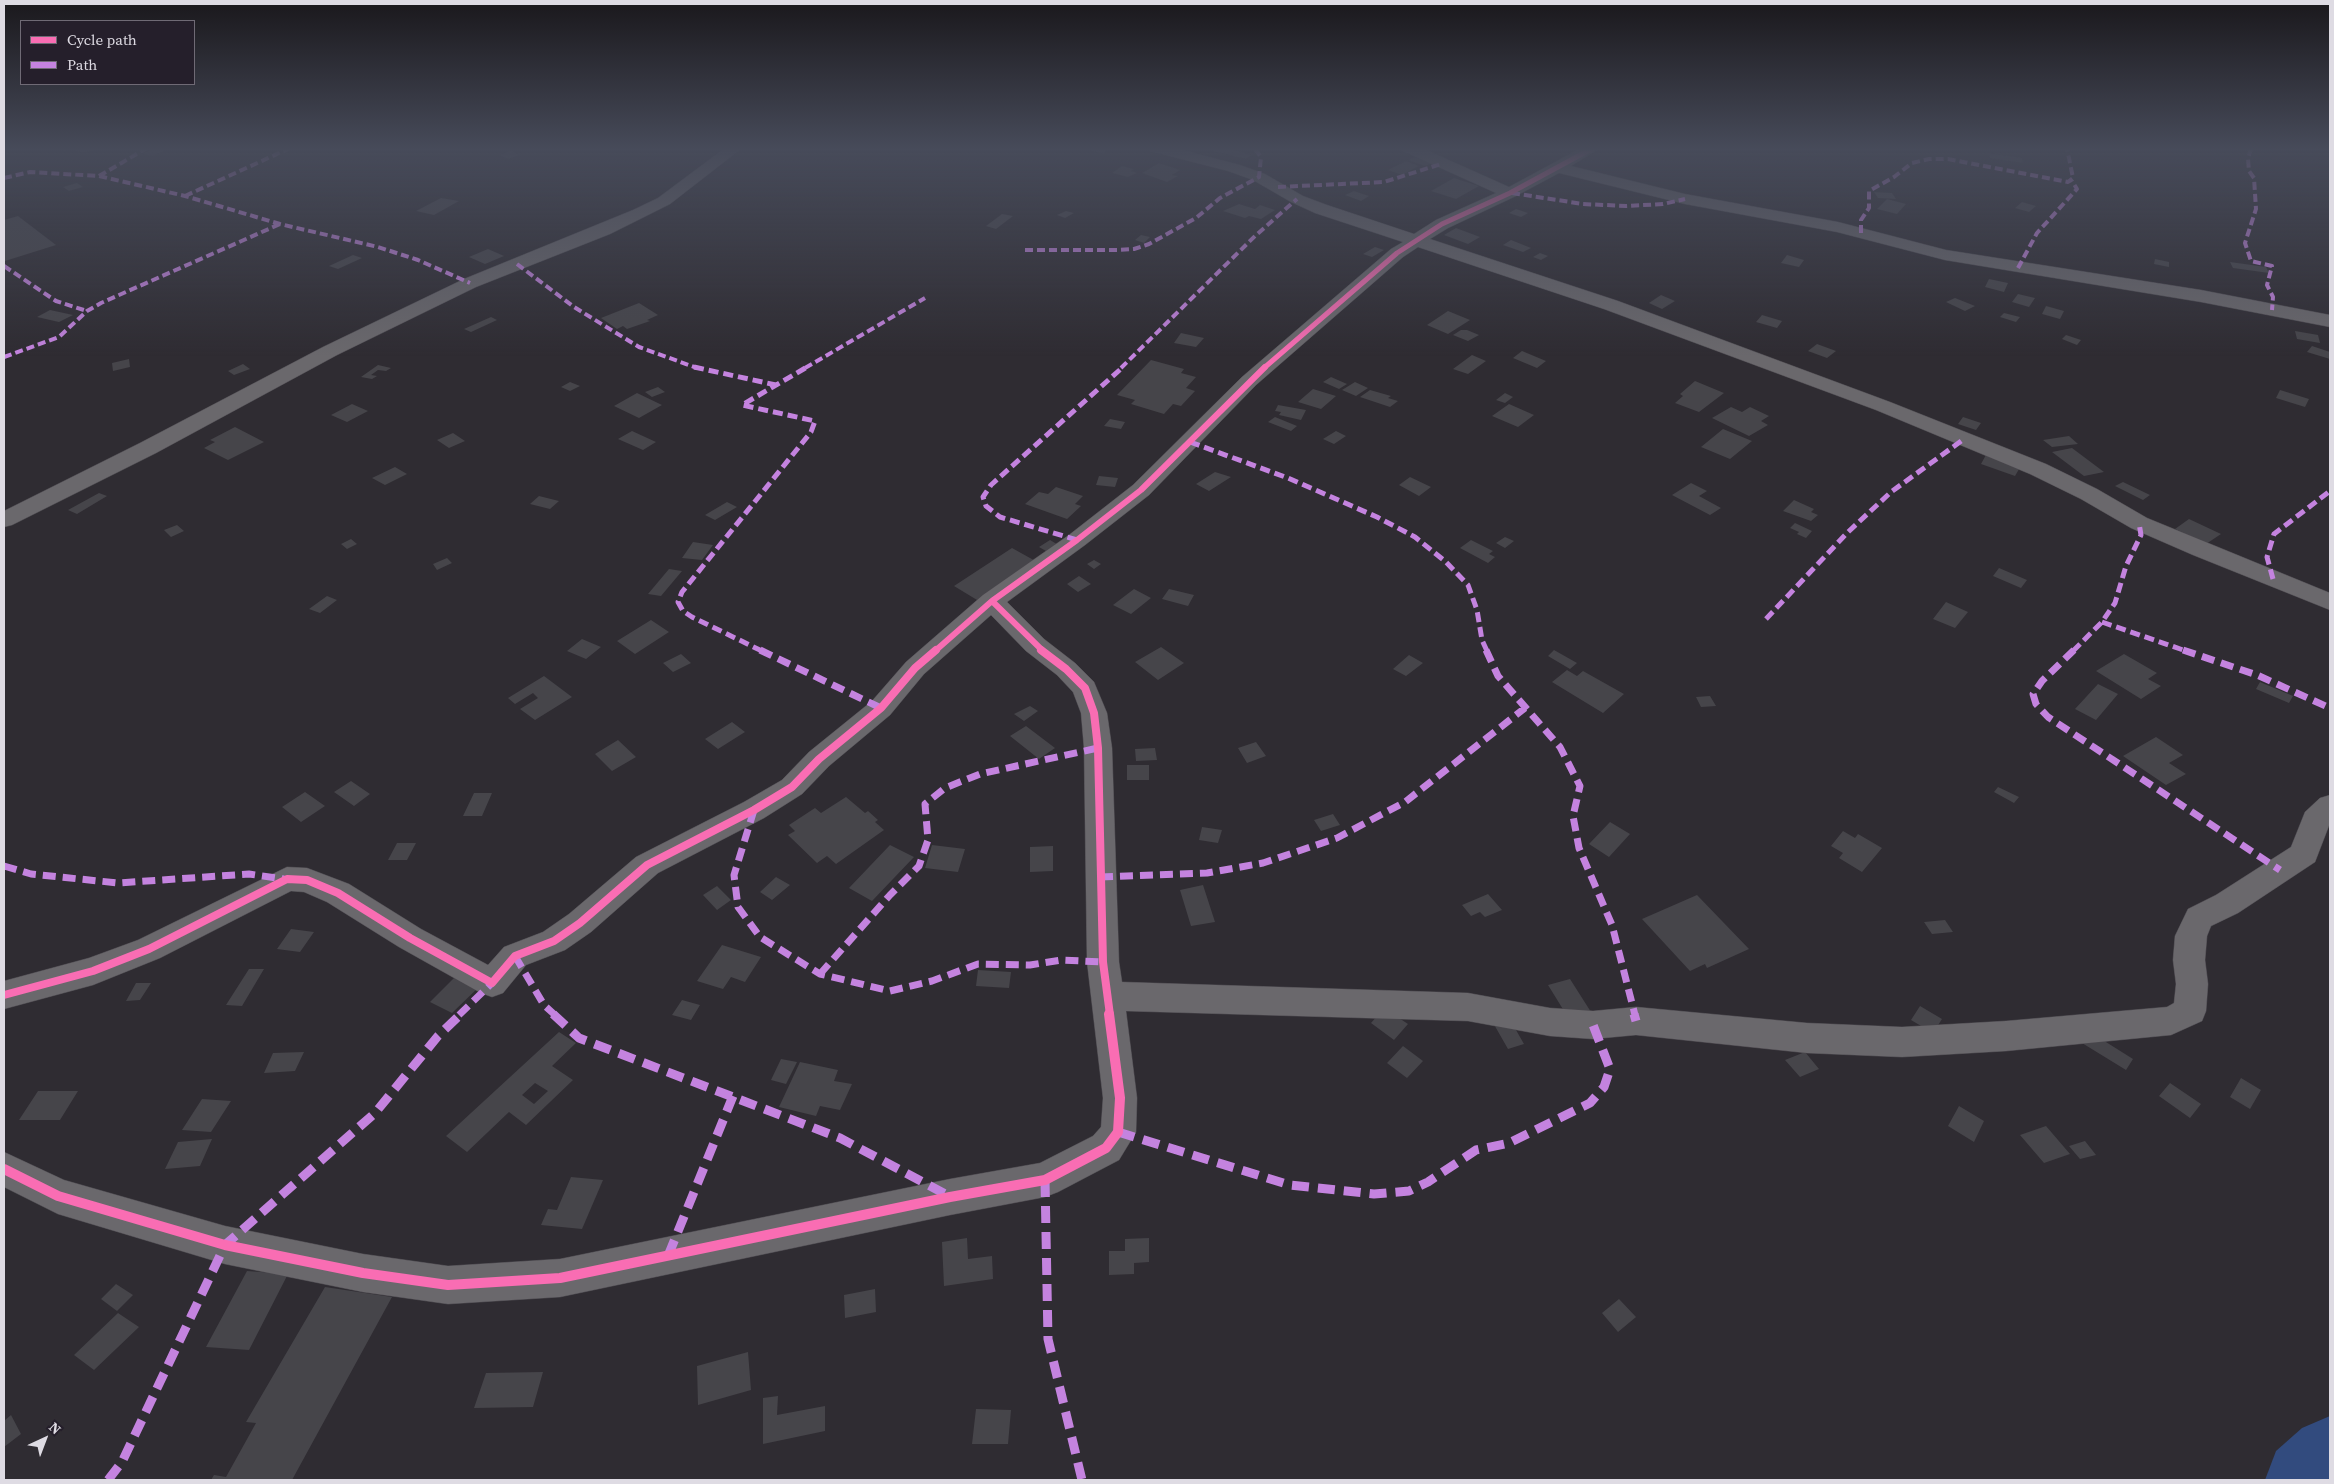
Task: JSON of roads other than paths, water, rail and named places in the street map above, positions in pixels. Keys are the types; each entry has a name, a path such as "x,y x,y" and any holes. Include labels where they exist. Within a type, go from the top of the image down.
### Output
{"street":[{"path":"4,520 156,443 330,351 470,283 631,217"},
{"path":"1342,217 1400,241 1611,305 1883,406 2038,469 2089,494 2139,523 2330,602"},
{"path":"4,995 93,971 149,949 287,879 307,880 338,893 423,946 492,983 515,956 554,941 647,865 754,810 792,787 819,760 881,708 915,668 992,601 1077,540 1141,490 1249,381 1400,241 1457,217"},
{"path":"1789,217 1822,223 1945,255 2201,296 2330,321"},
{"path":"4,1170 58,1196 225,1245 363,1273 448,1285 560,1278 950,1197 1045,1180 1106,1148 1118,1132 1120,1098 1103,962 1098,748 1094,713 1085,688 1066,669 1035,645 992,601"},
{"path":"1107,996 1468,1007 1550,1022 1593,1025 1636,1021 1806,1038 1902,1042 2006,1036 2130,1023 2171,1021 2190,1011 2192,984 2189,960 2191,936 2199,918 2227,904 2304,854 2315,820 2330,806"}],"waterway":[{"path":"2305,1480 2330,1456"}]}
